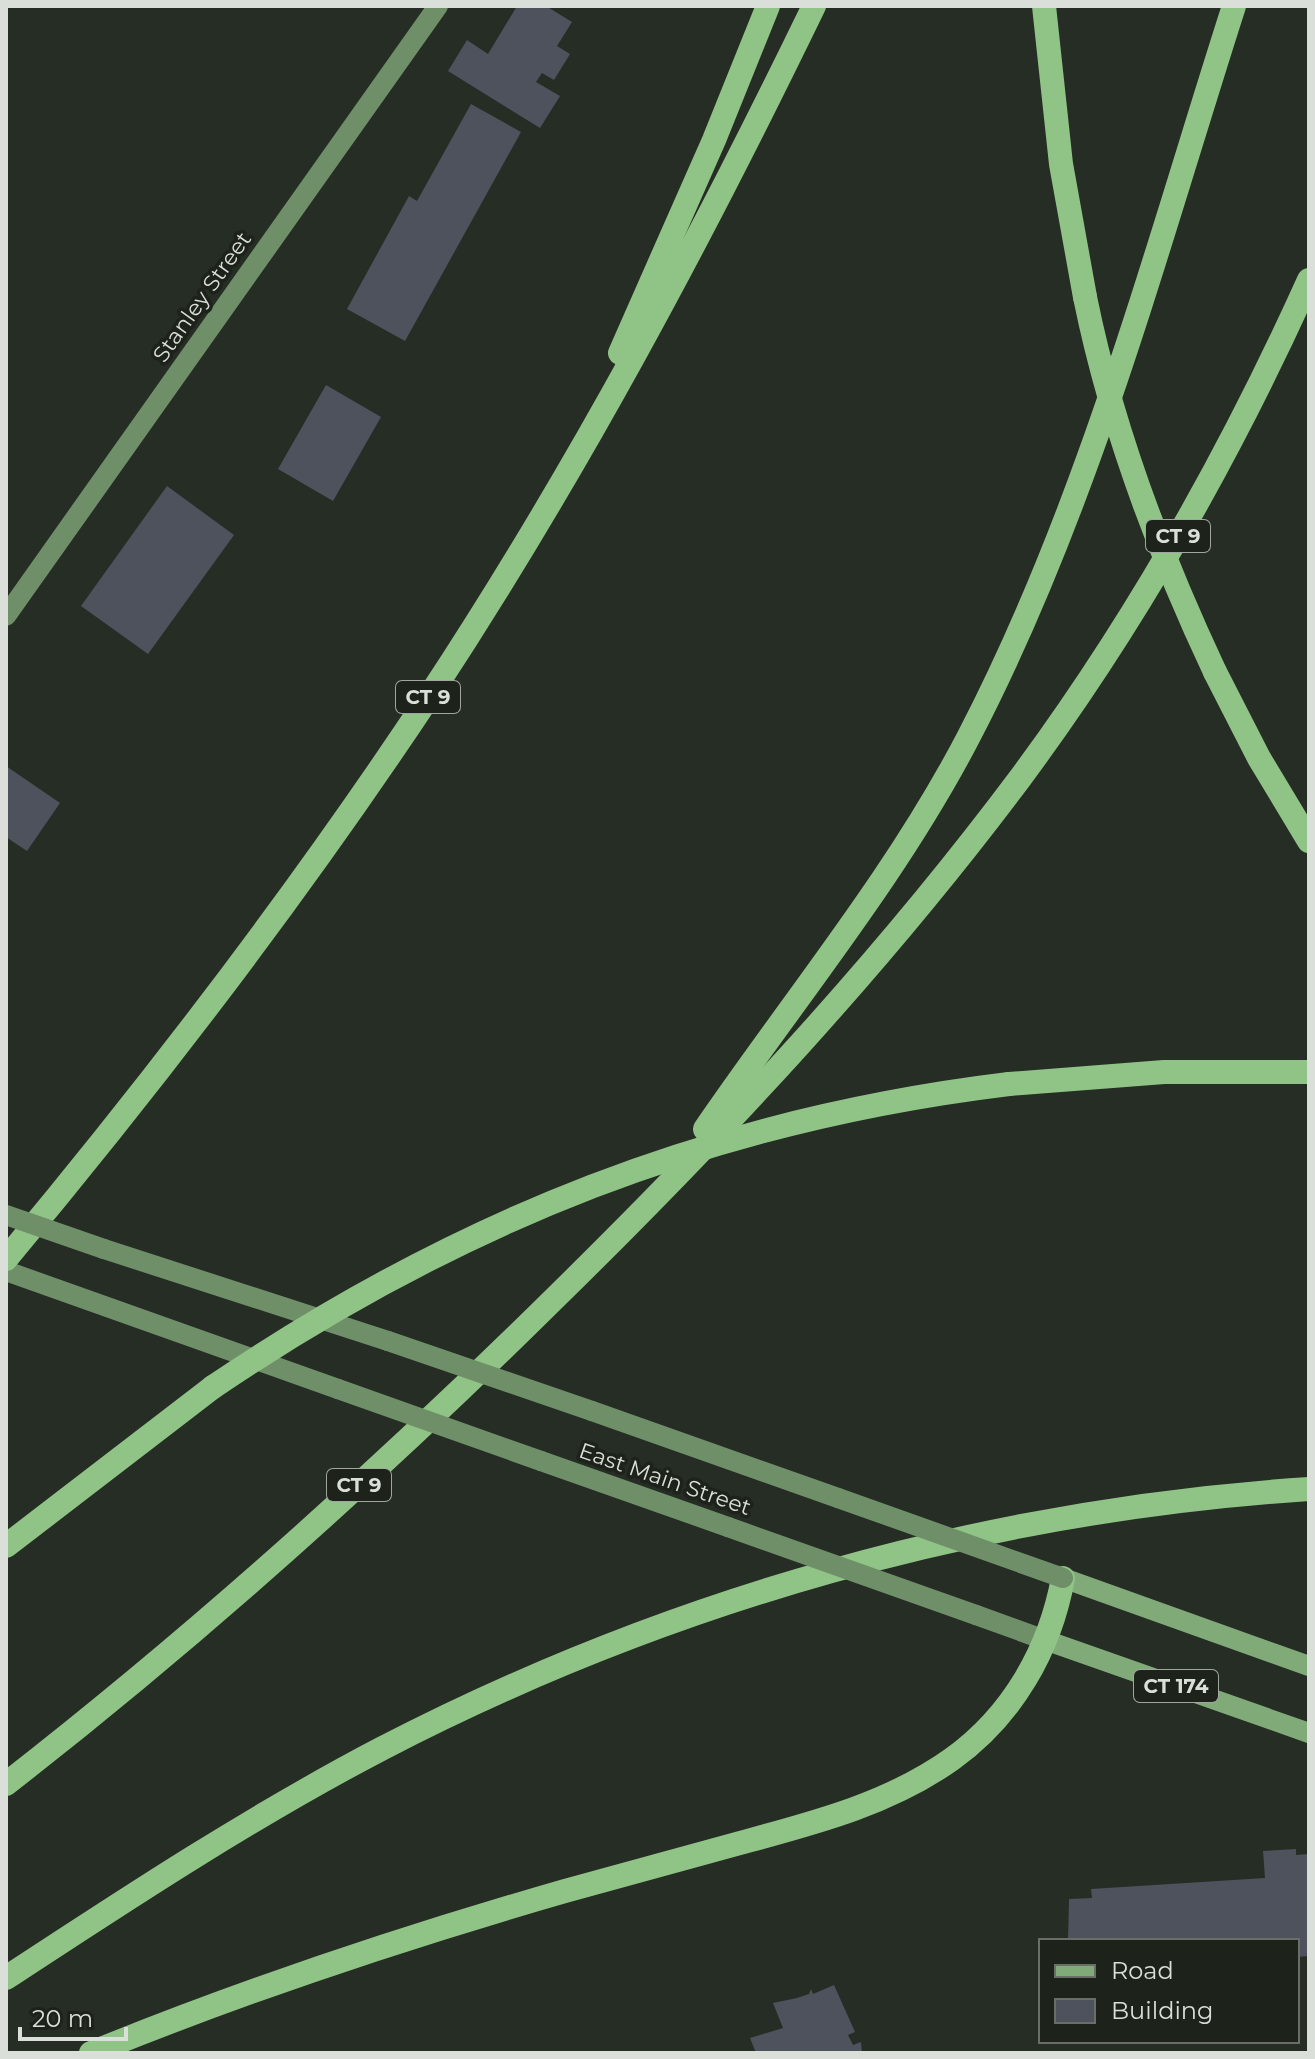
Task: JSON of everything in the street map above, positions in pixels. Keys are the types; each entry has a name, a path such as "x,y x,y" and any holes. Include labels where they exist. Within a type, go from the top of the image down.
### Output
{"highway":[{"path":"556,492 690,196 768,6"},
{"name":"CT 9","path":"6,1259 165,1064 291,896 431,693 556,492 677,279 814,6"},
{"path":"1044,6 1061,164 1085,297 1109,395 1137,482 1215,672 1259,758 1309,841"},
{"path":"672,1182 716,1113 895,862 966,741 1002,672 1047,567 1090,451 1234,6"},
{"name":"CT 9","path":"6,1784 200,1625 327,1515 494,1359 672,1182 883,949 958,859 1040,750 1161,566 1247,410 1309,280"},
{"path":"6,1546 213,1387 407,1268 573,1192 663,1159 755,1132 896,1100 1009,1084 1164,1072 1309,1072"},
{"path":"6,1978 224,1837 317,1784 489,1697 644,1633 804,1579 944,1541 1128,1508 1309,1489"},
{"path":"91,2053 288,1979 539,1899 828,1818 884,1798 945,1764 988,1729 1018,1692 1070,1586"}],"main road":[{"name":"Stanley Street","path":"6,616 438,6"},
{"name":"East Main Street","path":"6,1215 592,1411 838,1498 1070,1586 1309,1666"},
{"name":"East Main Street","path":"6,1271 1309,1733"}],"building":[{"path":"517,6 546,6 572,22 557,46 570,54 554,80 542,73 536,82 560,96 540,128 448,71 467,40 488,54"},
{"path":"471,104 521,132 405,341 347,309 409,196 417,201"},
{"path":"326,385 381,417 333,501 278,469"},
{"path":"167,486 234,535 148,654 81,606"},
{"path":"6,766 60,803 27,851 6,837"},
{"path":"1296,1849 1296,1855 1308,1854 1309,1956 1299,1957 1299,1939 1068,1939 1069,1899 1092,1898 1091,1889 1265,1878 1263,1851"},
{"path":"834,1985 855,2032 848,2035 853,2045 861,2042 862,2053 756,2053 750,2038 783,2028 773,2003 809,1994 811,1989 813,1994"}]}
